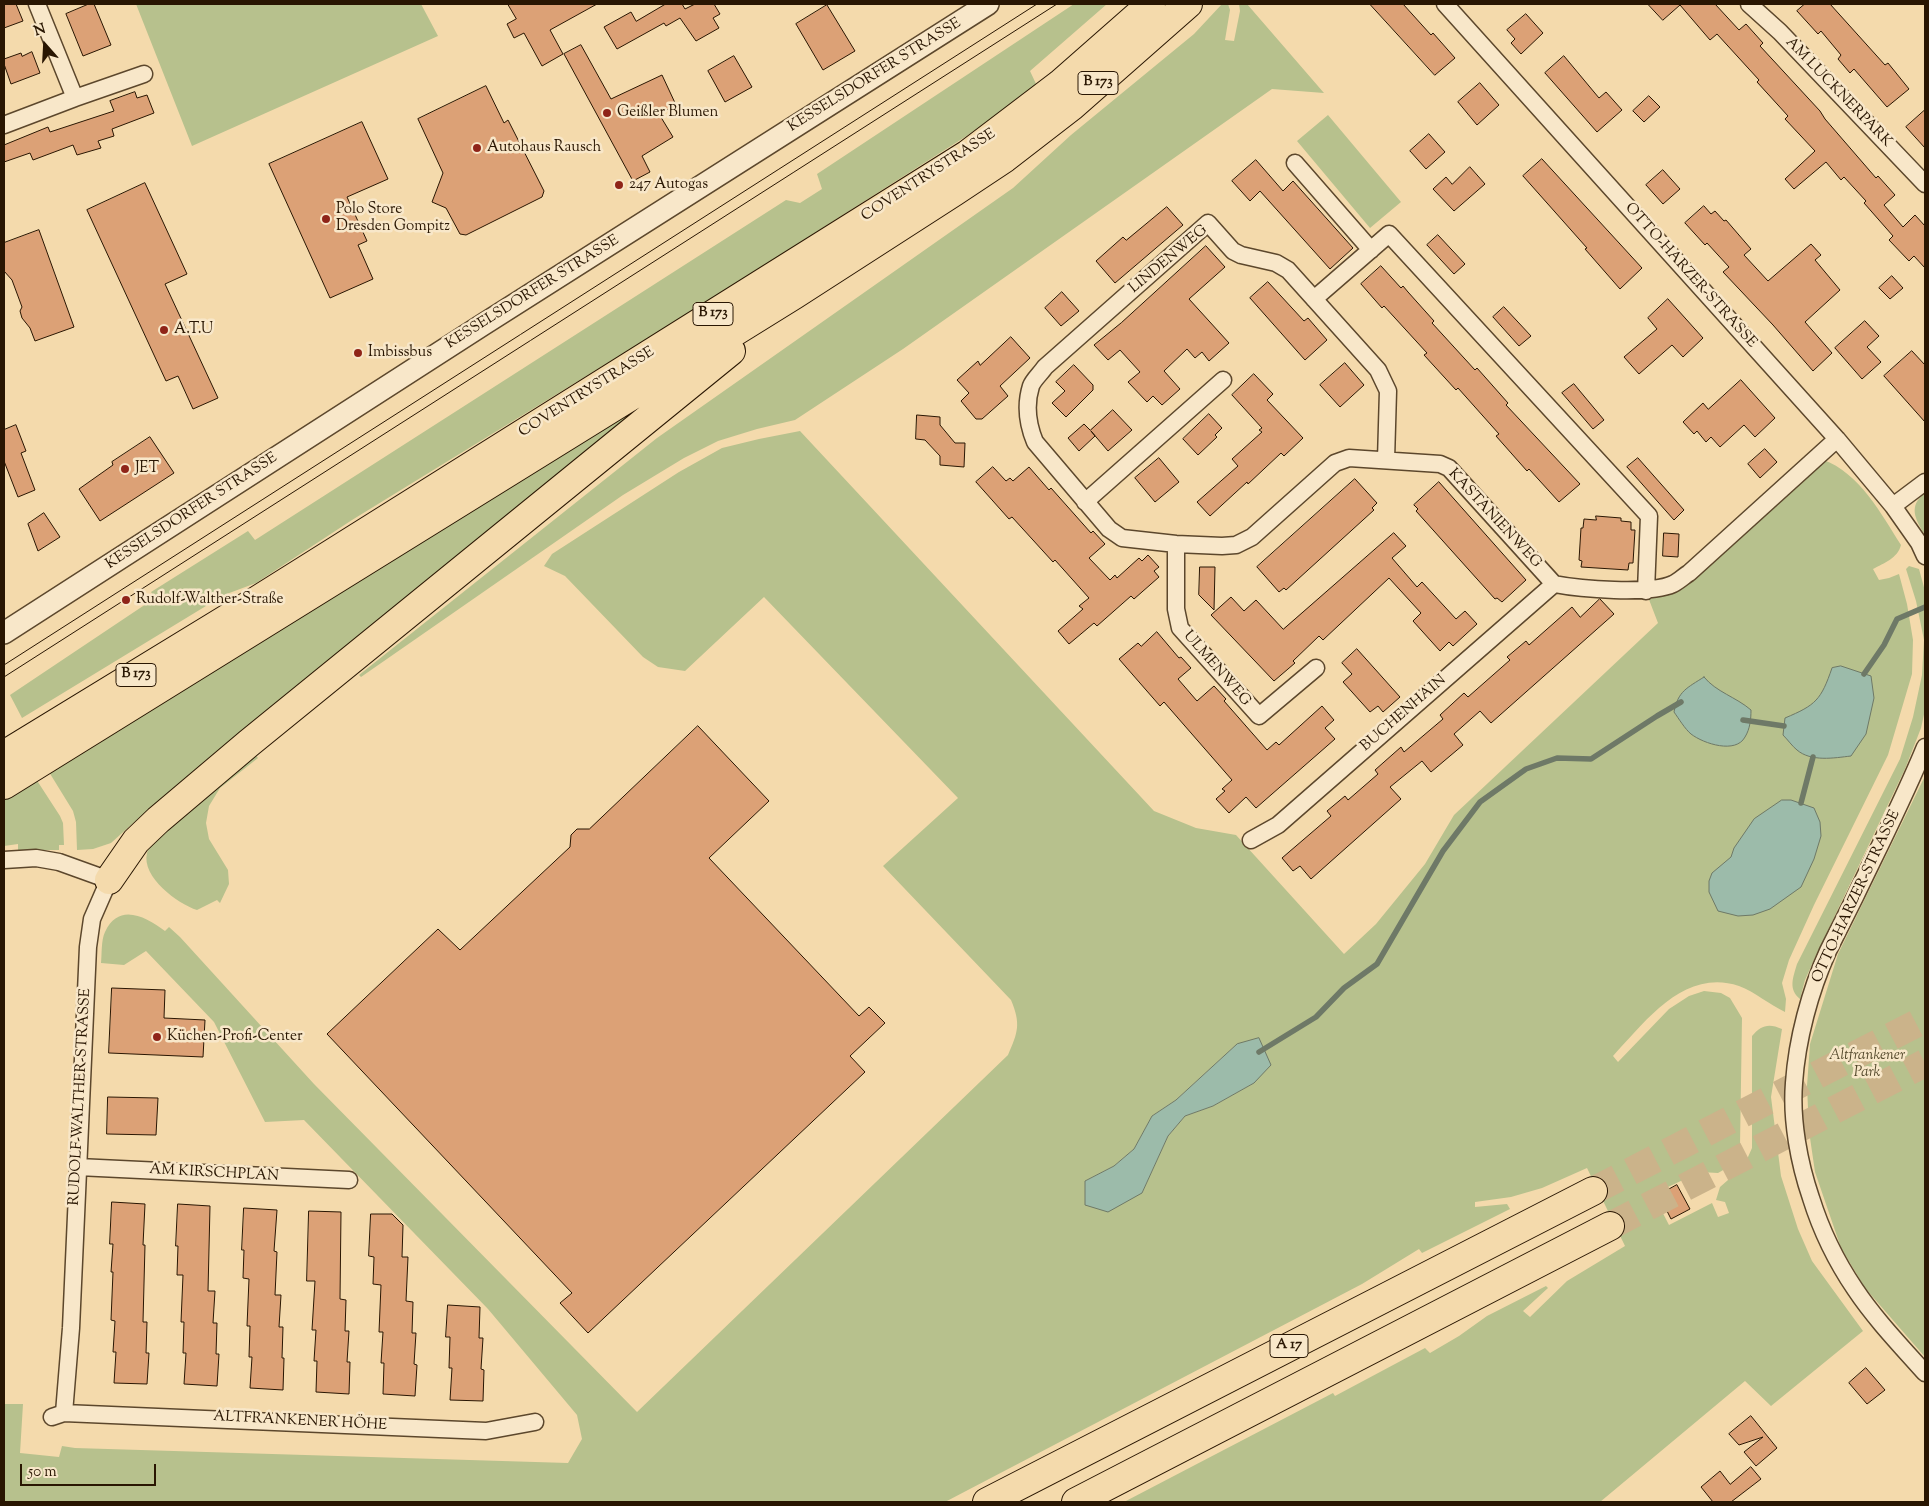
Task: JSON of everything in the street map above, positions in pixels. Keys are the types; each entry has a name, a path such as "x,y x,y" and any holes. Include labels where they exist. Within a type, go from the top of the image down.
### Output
{"highway":[{"name":"COVENTRYSTRASSE","path":"7,752 256,601 968,154 1060,84 1151,4"},
{"name":"B 173","path":"4,785 794,295 932,207 1004,158 1071,106 1188,4"},
{"path":"109,880 136,840 158,820 249,743 739,344 794,295"},
{"name":"A 17","path":"986,1502 1593,1191"},
{"path":"1076,1502 1610,1226"}],"street":[{"path":"37,4 74,98"},
{"name":"KESSELSDORFER STRASSE","path":"4,633 484,324 988,4"},
{"name":"OTTO-HARZER-STRASSE","path":"1445,4 1837,439 1894,506 1919,543 1925,556"},
{"name":"AM LUCKNERPARK","path":"1749,4 1780,32 1925,184"},
{"path":"4,125 144,74"},
{"path":"1294,163 1371,250"},
{"name":"LINDENWEG","path":"1031,385 1045,367 1208,223 1233,251 1241,255 1276,263 1288,270 1378,370 1388,391 1386,460"},
{"path":"1314,299 1389,234 1648,516 1646,591"},
{"path":"1085,502 1223,380"},
{"name":"KASTANIENWEG","path":"1031,385 1027,410 1030,432 1035,442 1109,529 1122,538 1176,544 1236,545 1252,537 1335,463 1349,458 1440,464 1449,468 1554,584"},
{"path":"1554,584 1569,587 1646,591 1673,584 1689,573 1837,439"},
{"path":"1894,506 1925,482"},
{"name":"ULMENWEG","path":"1176,544 1176,609 1180,628 1258,716 1316,668"},
{"name":"BUCHENHAIN","path":"1251,840 1278,825 1554,584"},
{"name":"OTTO-HARZER-STRASSE","path":"1925,746 1908,788 1828,953 1810,1000 1798,1051 1794,1083 1796,1128 1802,1172 1817,1216 1832,1251 1854,1289 1925,1373"},
{"path":"4,860 36,858 60,862 109,880"},
{"name":"RUDOLF-WALTHER-STRASSE","path":"58,1415 71,1328 88,946 92,919 109,880"},
{"name":"AM KIRSCHPLAN","path":"78,1167 349,1180"},
{"name":"ALTFRANKENER HÖHE","path":"58,1415 486,1431 535,1422"}],"green space":[{"path":"136,4 421,4 438,36 192,146"},
{"path":"1074,4 1107,4 1030,71 1037,86 965,137 697,308 352,520 256,583 224,595 22,718 10,695 155,598 151,592 248,531 255,540 786,200 800,203 822,189 817,174"},
{"path":"1222,4 1228,4 1230,10 1225,40 1234,41 1240,11 1239,4 1247,4 1324,93 1272,89 903,349 795,420 718,441 684,458 623,495 361,677 359,675 657,438 1013,188 1071,135 1194,34"},
{"path":"1328,115 1401,202 1370,228 1297,141"},
{"path":"690,370 243,739 140,817 111,843 93,849 77,850 76,822 73,811 49,772"},
{"path":"800,431 1154,811 1196,828 1236,835 1344,954 1376,924 1425,864 1454,815 1658,623 1648,597 1823,460 1848,474 1877,508 1901,545 1894,557 1873,569 1879,580 1899,574 1907,604 1913,640 1912,674 1888,755 1789,960 1782,983 1786,999 1785,1012 1739,986 1719,982 1701,984 1684,991 1668,1001 1613,1056 1618,1062 1669,1009 1689,996 1704,991 1721,993 1730,998 1742,1018 1740,1146 1732,1162 1718,1173 1700,1172 1653,1194 1669,1225 1712,1203 1718,1217 1729,1213 1725,1202 1716,1200 1720,1187 1744,1166 1752,1148 1752,1036 1759,1029 1766,1026 1782,1029 1771,1097 1781,1176 1798,1229 1812,1261 1863,1331 1771,1406 1745,1381 1600,1502 1124,1502 1333,1393 1335,1396 1425,1348 1430,1353 1459,1336 1487,1316 1546,1286 1548,1288 1523,1311 1530,1317 1567,1281 1625,1246 1587,1168 1542,1188 1511,1197 1475,1202 1475,1207 1507,1204 1510,1209 1422,1253 1419,1249 1362,1284 945,1502 4,1502 4,1404 23,1404 20,1453 59,1457 62,1446 75,1448 568,1463 582,1439 577,1415 488,1309 304,1120 265,1122 214,1022 146,951 124,965 101,963 102,943 105,932 118,917 133,915 141,917 165,931 169,927 180,937 314,1084 637,1412 1008,1055 1017,1028 1016,1015 1011,1000 883,866 958,798 764,597 685,671 658,667 643,657 565,576 544,566 552,554 679,472 722,448","holes":["1237,1044 1254,1083 1213,1106 1185,1116 1168,1136 1142,1193 1085,1181 1114,1166 1134,1149 1152,1116 1176,1100"]},
{"path":"1925,493 1925,535 1918,524 1915,508 1916,503"},
{"path":"1909,566 1919,569 1925,591 1925,710 1921,728 1905,769 1805,980 1800,999 1793,987 1797,964 1900,759 1913,717 1922,675 1924,640 1916,601 1906,569"},
{"path":"252,751 258,758 220,788 209,806 206,823 209,839 228,870 229,884 220,903 217,900 197,910 171,896 155,880 147,862 149,848 156,841 153,833"},
{"name":"Altfrankener Park","path":"1925,776 1925,1357 1865,1288 1841,1248 1815,1172 1809,1131 1807,1086 1810,1044 1838,954"},
{"path":"36,779 63,823 64,845 59,845 59,850 18,850 18,844 4,846 4,798"}],"shaded area":[{"path":"1841,666 1871,676 1874,698 1866,734 1851,756 1816,758 1803,754 1783,735 1785,718 1811,705 1824,687 1832,668"},
{"path":"1704,677 1714,687 1751,710 1748,731 1741,742 1735,745 1720,746 1697,738 1689,732 1674,712 1678,699 1684,691"},
{"path":"1782,800 1791,800 1814,808 1820,822 1821,836 1814,859 1801,887 1770,909 1753,915 1738,916 1718,911 1709,892 1709,881 1712,873 1731,857 1734,848 1754,819"},
{"path":"1259,1038 1271,1065 1254,1083 1213,1106 1185,1116 1168,1136 1142,1193 1108,1212 1085,1205 1085,1181 1114,1166 1134,1149 1152,1116 1176,1100 1237,1044"}],"building":[{"path":"4,4 16,4 23,21 4,28"},
{"path":"89,4 94,4 111,45 83,56 66,14"},
{"path":"508,4 597,4 550,30 563,54 542,66 524,33 514,38 507,24 516,19"},
{"path":"666,4 682,4 685,9 695,4 714,4 720,14 713,18 719,28 696,41 680,18 666,26 664,23 617,49 604,27 631,12 636,21"},
{"path":"1370,4 1403,4 1455,58 1435,75"},
{"path":"1648,4 1715,4 1739,30 1746,24 1763,43 1760,46 1820,111 1876,178 1878,176 1895,195 1884,205 1903,227 1915,215 1925,226 1925,268 1914,256 1909,261 1889,240 1893,236 1864,203 1866,201 1844,177 1841,180 1826,162 1794,189 1785,179 1815,151 1785,119 1788,116 1757,82 1759,80 1717,34 1710,40 1680,5 1663,20"},
{"path":"1805,4 1830,4 1885,65 1888,63 1909,89 1887,107 1854,69 1850,73 1838,59 1841,55 1821,31 1818,34 1797,11"},
{"path":"827,5 855,51 823,70 796,24"},
{"path":"1526,14 1543,33 1521,54 1511,43 1515,39 1507,30"},
{"path":"581,45 611,99 662,75 676,105 659,114 673,137 642,156 650,172 633,181 564,54"},
{"path":"32,52 40,73 11,84 4,59 21,53 22,56"},
{"path":"734,56 752,87 725,102 708,71"},
{"path":"1564,56 1599,98 1606,92 1622,110 1597,132 1545,73"},
{"path":"1480,83 1499,105 1477,125 1458,102"},
{"name":"Autohaus Rausch","path":"486,86 504,123 508,120 544,191 542,197 466,235 460,234 446,208 432,202 443,173 418,119"},
{"path":"135,92 137,98 147,95 154,113 112,129 114,136 98,141 101,148 77,155 73,145 33,160 30,153 4,162 4,145 48,127 50,132 114,111 110,101"},
{"path":"1649,96 1660,107 1644,122 1633,111"},
{"path":"1925,110 1925,148 1906,127"},
{"name":"Polo Store Dresden Gompitz","path":"362,122 388,179 347,197 367,241 358,245 373,279 330,298 269,164"},
{"path":"1429,134 1445,152 1426,169 1410,151"},
{"path":"1542,159 1642,268 1620,289 1585,249 1587,248 1523,176"},
{"path":"1256,160 1283,191 1293,181 1353,248 1330,269 1260,191 1250,201 1232,181"},
{"path":"1470,167 1485,184 1454,211 1433,189 1446,177 1452,184"},
{"path":"1663,170 1680,189 1663,204 1646,185"},
{"name":"A.T.U","path":"145,183 187,274 165,284 218,398 193,409 178,376 166,381 87,210"},
{"path":"1704,206 1711,214 1715,211 1724,221 1726,220 1751,249 1744,255 1768,281 1811,244 1821,255 1815,260 1840,290 1805,322 1832,353 1813,371 1723,272 1729,267 1685,223"},
{"path":"1167,207 1183,225 1115,283 1096,261 1123,237 1126,240"},
{"path":"39,230 74,327 35,341 30,328 22,318 20,311 22,307 12,280 4,271 4,243"},
{"path":"1438,235 1465,264 1454,274 1427,245"},
{"path":"1206,246 1225,267 1189,299 1229,343 1209,361 1202,352 1195,358 1187,349 1164,371 1180,389 1162,405 1153,396 1147,402 1128,382 1140,372 1120,350 1108,360 1094,345"},
{"path":"1381,266 1401,288 1403,286 1434,321 1432,323 1475,370 1477,368 1508,403 1506,405 1580,484 1559,502 1529,469 1527,471 1496,436 1499,434 1458,388 1456,390 1424,355 1427,353 1384,306 1382,308 1361,284"},
{"path":"1892,276 1903,288 1890,299 1879,288"},
{"path":"1268,282 1304,321 1308,318 1327,340 1305,360 1250,298"},
{"path":"1062,292 1079,311 1061,326 1045,308"},
{"path":"1668,299 1703,338 1683,357 1672,345 1639,374 1624,357 1657,329 1648,318"},
{"path":"1504,307 1531,336 1519,346 1493,317"},
{"path":"1865,321 1879,336 1867,347 1881,362 1862,379 1835,348"},
{"path":"1011,337 1030,358 1000,386 1008,396 982,419 976,419 961,401 969,393 957,380 978,361 980,365"},
{"path":"1912,351 1925,365 1925,422 1884,376"},
{"path":"1345,363 1364,385 1340,407 1320,385"},
{"path":"1074,365 1093,385 1093,390 1066,417 1052,403 1065,391 1056,382"},
{"path":"1254,374 1273,394 1267,400 1303,438 1284,456 1281,453 1210,516 1197,502 1238,466 1232,459 1262,432 1259,430 1262,428 1232,395"},
{"path":"1741,380 1775,418 1755,437 1744,425 1720,447 1711,437 1706,442 1697,431 1694,434 1683,422 1703,403 1708,409"},
{"path":"1574,384 1604,420 1593,429 1562,393"},
{"path":"1113,410 1132,430 1108,451 1091,431 1095,436 1079,451 1068,438 1084,424 1090,430"},
{"path":"1209,414 1222,428 1215,435 1217,437 1198,455 1183,439"},
{"path":"917,415 940,417 940,425 955,443 965,443 964,467 940,465 940,456 925,440 916,439"},
{"path":"16,425 26,451 21,453 35,490 18,497 4,461 4,430"},
{"path":"150,437 174,473 100,521 79,489 113,465 112,462"},
{"path":"1765,449 1777,462 1760,478 1748,464"},
{"path":"1159,458 1179,482 1155,502 1135,478"},
{"path":"1638,458 1684,510 1674,520 1627,467"},
{"path":"993,467 1006,481 1010,478 1013,481 1029,467 1049,490 1051,488 1091,533 1093,531 1105,544 1089,558 1110,580 1115,575 1117,578 1139,558 1142,561 1148,555 1159,567 1154,571 1159,577 1134,599 1131,596 1097,626 1094,623 1069,644 1058,631 1083,609 1079,606 1089,598 1055,560 1053,562 1012,517 1009,519 976,482"},
{"path":"1355,479 1377,503 1372,508 1374,510 1286,590 1284,588 1279,592 1257,567"},
{"path":"1439,482 1526,580 1502,602 1497,598 1495,599 1416,511 1418,509 1414,505"},
{"path":"44,513 60,537 38,551 28,524"},
{"path":"1596,516 1621,518 1621,521 1631,522 1631,530 1635,530 1633,563 1629,563 1628,570 1581,567 1582,561 1579,560 1581,528 1583,528 1584,519 1596,520"},
{"path":"1394,533 1406,546 1392,558 1417,587 1422,582 1456,619 1465,611 1477,624 1453,646 1449,642 1440,651 1413,621 1421,613 1389,578 1323,640 1319,636 1293,661 1295,663 1274,681 1211,615 1231,597 1244,611 1256,600 1283,629"},
{"path":"1664,533 1679,534 1678,557 1663,556"},
{"path":"1200,567 1215,567 1214,610 1199,595"},
{"path":"1600,599 1614,614 1491,723 1480,711 1454,734 1463,745 1431,772 1422,761 1390,787 1401,799 1311,879 1300,866 1293,871 1282,858 1331,816 1327,811 1345,796 1348,800 1378,774 1375,770 1401,747 1404,752 1443,719 1440,715 1464,693 1468,697 1510,660 1507,657 1526,641 1529,645 1572,607 1580,617"},
{"path":"1157,632 1179,658 1181,657 1191,668 1178,679 1197,701 1214,686 1226,699 1224,701 1267,750 1276,742 1279,745 1322,706 1334,720 1325,728 1335,739 1256,808 1246,797 1229,813 1216,799 1225,791 1222,789 1232,780 1164,702 1160,706 1119,659 1138,643 1141,646"},
{"path":"1357,649 1400,697 1383,712 1378,706 1370,712 1343,682 1352,674 1342,663"},
{"path":"698,726 769,801 709,858 859,1016 869,1007 885,1023 850,1056 865,1072 588,1333 560,1303 572,1293 327,1034 438,929 460,950 570,847 571,835 577,829 589,829"},
{"name":"Küchen-Profi-Center","path":"112,988 165,990 164,1018 205,1020 203,1057 109,1053"},
{"path":"108,1097 158,1098 156,1135 107,1134"},
{"path":"1677,1185 1690,1209 1671,1219 1659,1195"},
{"path":"112,1202 145,1204 143,1322 147,1322 146,1353 149,1353 147,1384 114,1383 115,1321 111,1320 113,1244 110,1244"},
{"path":"178,1204 210,1206 208,1291 215,1291 213,1323 217,1323 216,1354 219,1354 217,1386 184,1384 186,1353 183,1353 184,1322 181,1322 183,1275 177,1275 178,1246 176,1246"},
{"path":"244,1208 277,1210 274,1251 277,1252 275,1295 281,1295 279,1327 283,1327 283,1390 250,1388 252,1357 249,1357 250,1326 247,1326 249,1279 243,1278 244,1250 242,1250"},
{"path":"309,1211 341,1212 340,1299 346,1300 345,1331 349,1331 347,1362 350,1362 349,1394 316,1392 317,1361 314,1361 316,1330 312,1330 315,1281 307,1281"},
{"path":"371,1214 392,1214 403,1225 402,1257 408,1257 406,1301 413,1302 412,1333 416,1333 414,1364 417,1365 415,1396 383,1394 384,1363 381,1363 383,1332 379,1332 381,1285 373,1284 374,1257 369,1256"},
{"path":"448,1305 480,1307 479,1338 483,1338 481,1369 484,1370 483,1401 450,1400 452,1368 449,1368 450,1337 446,1337"},
{"path":"1866,1368 1885,1390 1867,1404 1849,1383"},
{"path":"1751,1416 1777,1448 1756,1466 1744,1452 1763,1437 1739,1445 1729,1434"},
{"path":"1751,1467 1761,1479 1731,1502 1713,1502 1701,1487 1720,1471 1730,1484"}],"waterway":[{"path":"1864,674 1884,645 1897,619 1925,607"},
{"path":"1259,1052 1316,1017 1344,988 1377,964 1443,851 1480,802 1526,769 1557,758 1591,759 1681,702"},
{"path":"1743,720 1784,726"},
{"path":"1801,803 1813,757"}],"tunnel":[{"path":"1593,1191 1925,1019"},
{"path":"1610,1226 1925,1063"}],"tram line":[{"path":"4,665 1037,4"},
{"path":"4,677 1057,4"}],"place":[{"name":"Geißler Blumen","path":"607,113"},
{"name":"Autohaus Rausch","path":"477,148"},
{"name":"247 Autogas","path":"619,185"},
{"name":"Polo Store Dresden Gompitz","path":"326,219"},
{"name":"A.T.U","path":"164,330"},
{"name":"Imbissbus","path":"358,353"},
{"name":"JET","path":"125,469"},
{"name":"Rudolf-Walther-Straße","path":"126,600"},
{"name":"Küchen-Profi-Center","path":"157,1037"}]}
